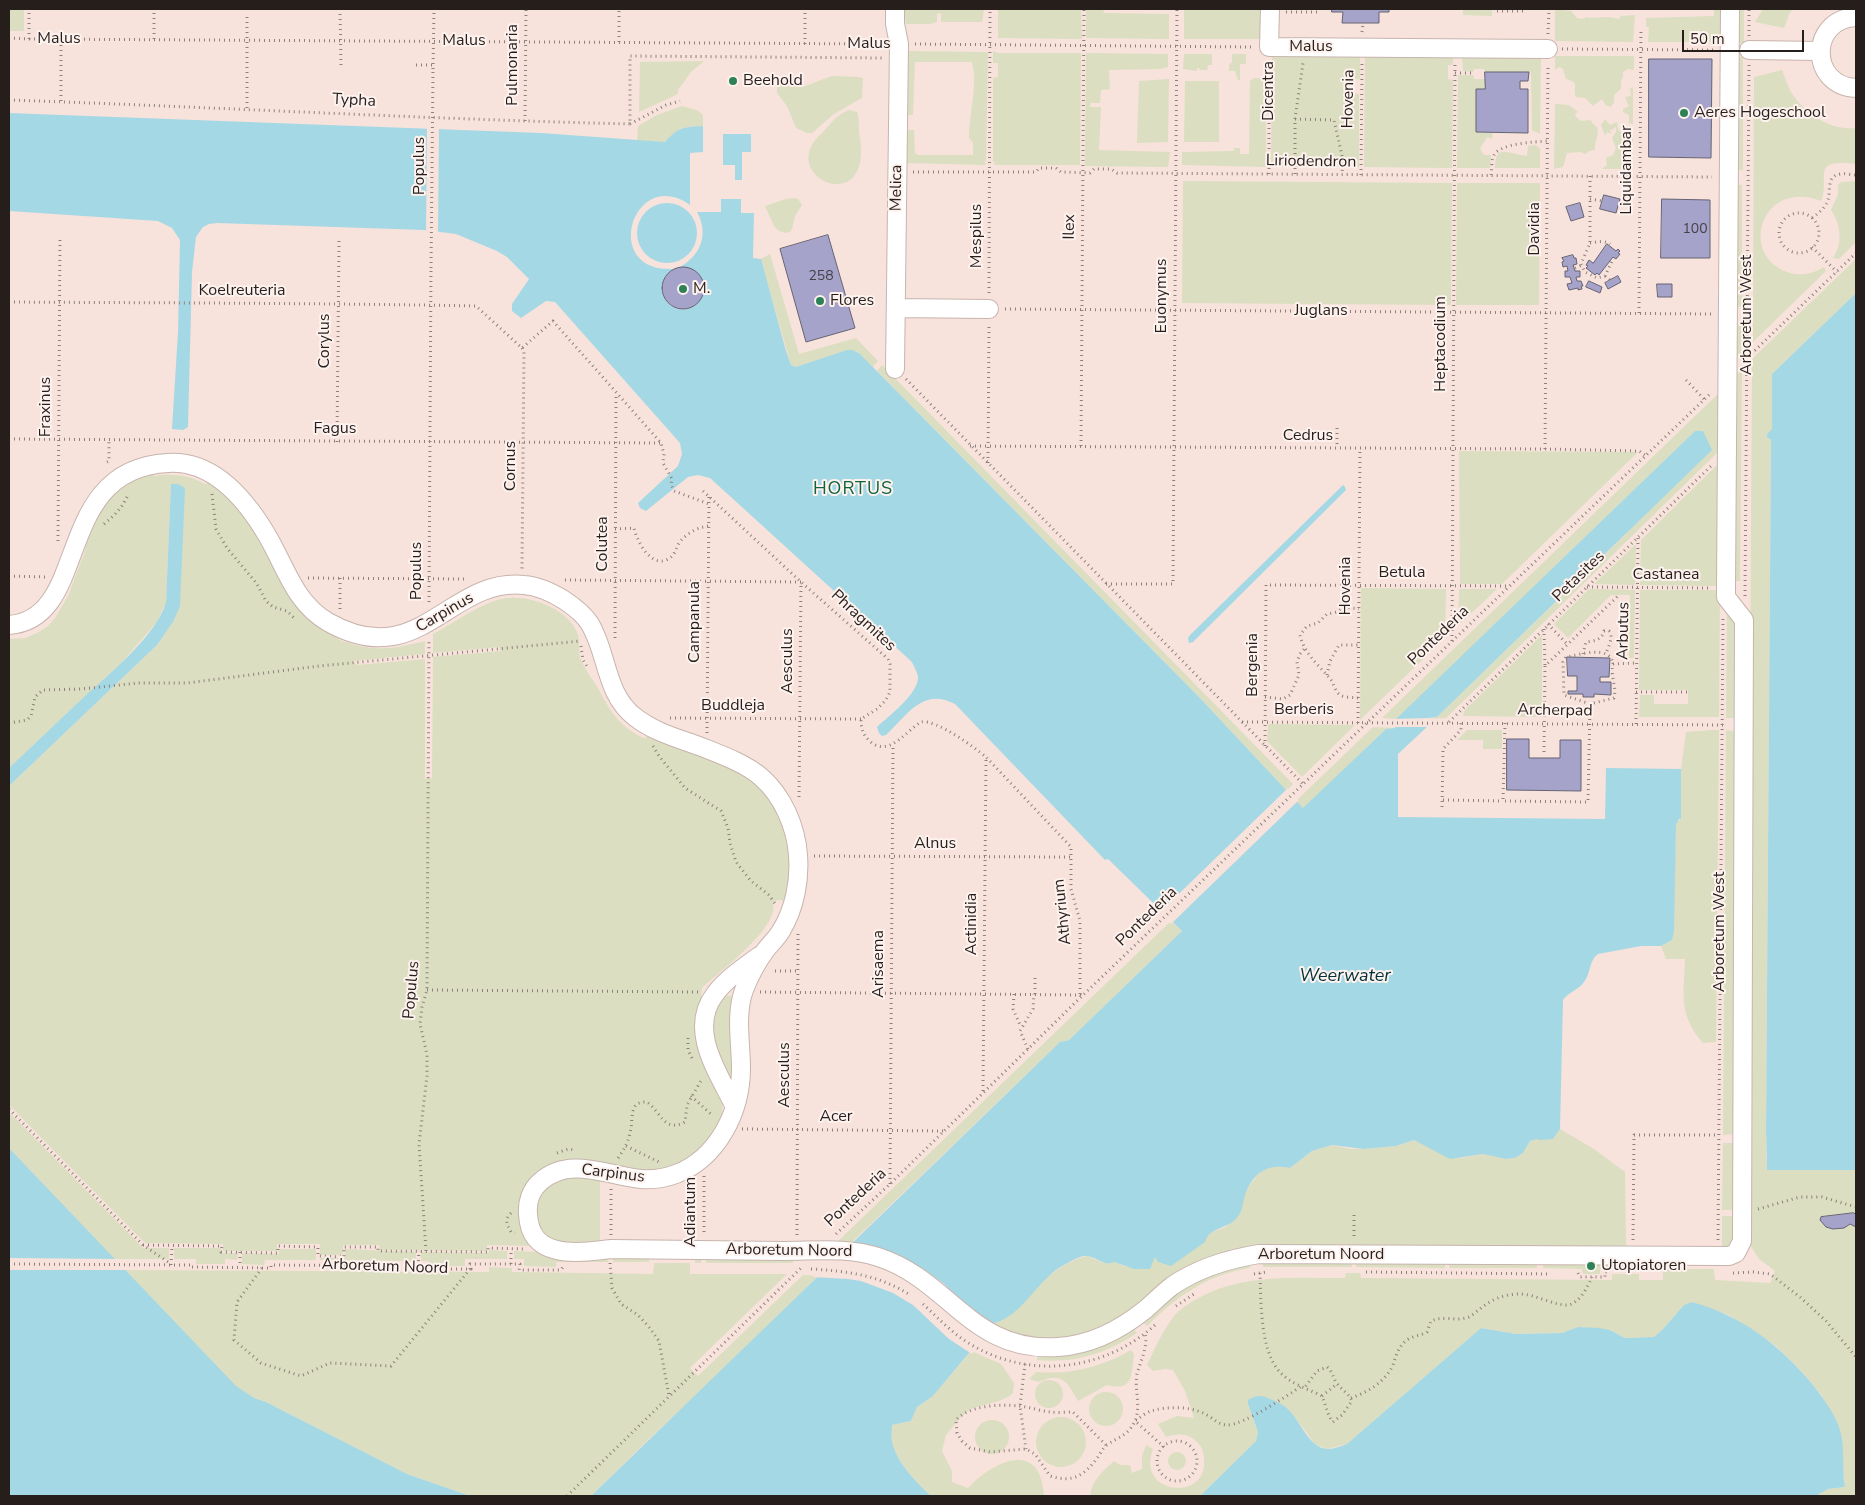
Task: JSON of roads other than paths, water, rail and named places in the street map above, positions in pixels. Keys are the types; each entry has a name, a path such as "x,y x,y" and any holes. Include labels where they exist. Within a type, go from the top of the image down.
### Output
{"street":[{"name":"Melica","path":"895,9 894,24 899,44 895,369"},
{"name":"Arboretum West","path":"1730,9 1726,593 1744,620 1742,1241 1736,1253"},
{"name":"Dicentra","path":"1270,10 1270,47"},
{"path":"1856,17 1840,20 1832,26 1826,33 1820,51 1824,68 1829,76 1843,86 1856,88"},
{"name":"Malus","path":"1270,47 1548,49"},
{"path":"1749,50 1820,51"},
{"path":"896,308 989,309"},
{"name":"Carpinus","path":"9,625 24,624 36,618 56,595 85,520 104,491 116,480 140,468 170,462 199,467 212,472 226,484 249,511 268,538 299,596 314,612 340,628 356,634 391,636 429,629 471,596 488,589 497,586 523,585 542,588 570,604 590,625 589,641 616,695 624,707 635,717 656,731 706,749 749,768 761,776 783,805 793,828 798,856 798,884 780,933 762,955 743,992 740,1024 741,1074 738,1092 727,1128 704,1156 686,1170 674,1175 642,1180 613,1167 570,1169 559,1171 539,1183 532,1192 528,1202 528,1215 534,1236 541,1244 552,1249"},
{"name":"Carpinus","path":"734,1105 708,1052 703,1027 704,1017 715,992 762,955"},
{"name":"Arboretum Noord","path":"552,1249 564,1253 582,1253 611,1249 825,1250 855,1252 878,1257 900,1266 929,1284 958,1311 982,1329 1010,1342 1036,1347 1073,1346 1107,1335 1133,1318 1172,1286 1199,1271 1228,1259 1259,1254 1632,1257 1729,1256 1736,1253"}],"water":[{"name":"Weerwater","path":"9,113 541,133 665,142 674,133 682,129 703,126 703,152 690,153 690,205 670,196 653,199 640,209 633,224 631,240 637,255 650,266 673,269 666,276 662,285 662,294 667,302 680,309 689,308 696,304 701,296 703,287 701,279 693,271 680,267 693,256 701,243 701,220 697,212 721,212 721,199 741,199 741,213 754,213 753,258 761,259 791,365 796,367 847,350 853,350 860,354 1198,696 1303,808 1386,729 1395,728 1395,720 1695,431 1703,431 1712,450 1437,717 1428,718 1428,726 1398,754 1398,817 1605,819 1606,768 1681,769 1681,819 1679,819 1676,825 1674,931 1672,940 1661,946 1641,946 1598,954 1593,960 1584,982 1563,1000 1560,1129 1553,1139 1530,1141 1523,1153 1515,1158 1506,1159 1483,1154 1450,1159 1414,1140 1396,1146 1363,1149 1332,1145 1312,1151 1290,1168 1274,1167 1262,1171 1248,1187 1238,1217 1214,1231 1207,1237 1205,1242 1171,1266 1158,1262 1155,1257 1150,1269 1134,1269 1114,1262 1107,1263 1085,1256 1074,1259 1055,1271 1013,1313 994,1323 933,1396 917,1407 911,1421 892,1425 894,1449 902,1464 931,1496 591,1496 1060,1042 1069,1040 1182,931 1108,859 1105,860 955,704 934,699 925,701 909,711 886,735 882,736 877,727 909,697 917,683 918,675 912,662 710,478 698,475 688,477 646,511 640,508 638,503 678,466 682,454 680,443 555,302 546,301 521,318 512,311 512,304 529,279 507,257 456,234 424,230 217,223 203,227 196,237 192,272 188,427 183,430 172,429 178,332 180,240 172,228 158,221 9,211"},
{"path":"723,134 751,134 751,152 742,152 742,180 735,180 735,165 723,165"},
{"path":"661,203 673,203 684,208 692,216 697,227 695,245 684,258 673,263 661,263 650,258 642,250 637,239 637,227 642,216 650,208"},
{"path":"1856,293 1856,1170 1767,1170 1771,440 1767,437 1767,434 1772,429 1772,374"},
{"path":"171,484 178,484 185,488 180,606 173,622 157,645 9,786 9,768 131,653 161,615 166,602"},
{"path":"1343,485 1346,490 1193,642 1189,643 1189,636"},
{"path":"9,1148 236,1386 254,1398 266,1402 407,1474 470,1496 9,1496"},
{"path":"1692,1302 1727,1315 1759,1334 1787,1357 1813,1385 1831,1410 1839,1427 1845,1487 1828,1489 1816,1496 1200,1496 1256,1441 1258,1432 1248,1404 1248,1400 1254,1397 1264,1397 1283,1405 1292,1413 1315,1444 1328,1449 1333,1448 1347,1444 1481,1328 1516,1334 1562,1333 1578,1327 1599,1328 1610,1330 1625,1338 1654,1337 1684,1305"}],"place":[{"name":"Beehold","path":"733,81"},
{"name":"Aeres Hogeschool","path":"1684,113"},
{"name":"M.","path":"683,289"},
{"name":"Flores","path":"820,301"},
{"name":"Utopiatoren","path":"1591,1266"}],"district":[{"name":"HORTUS","path":"853,490"}]}
